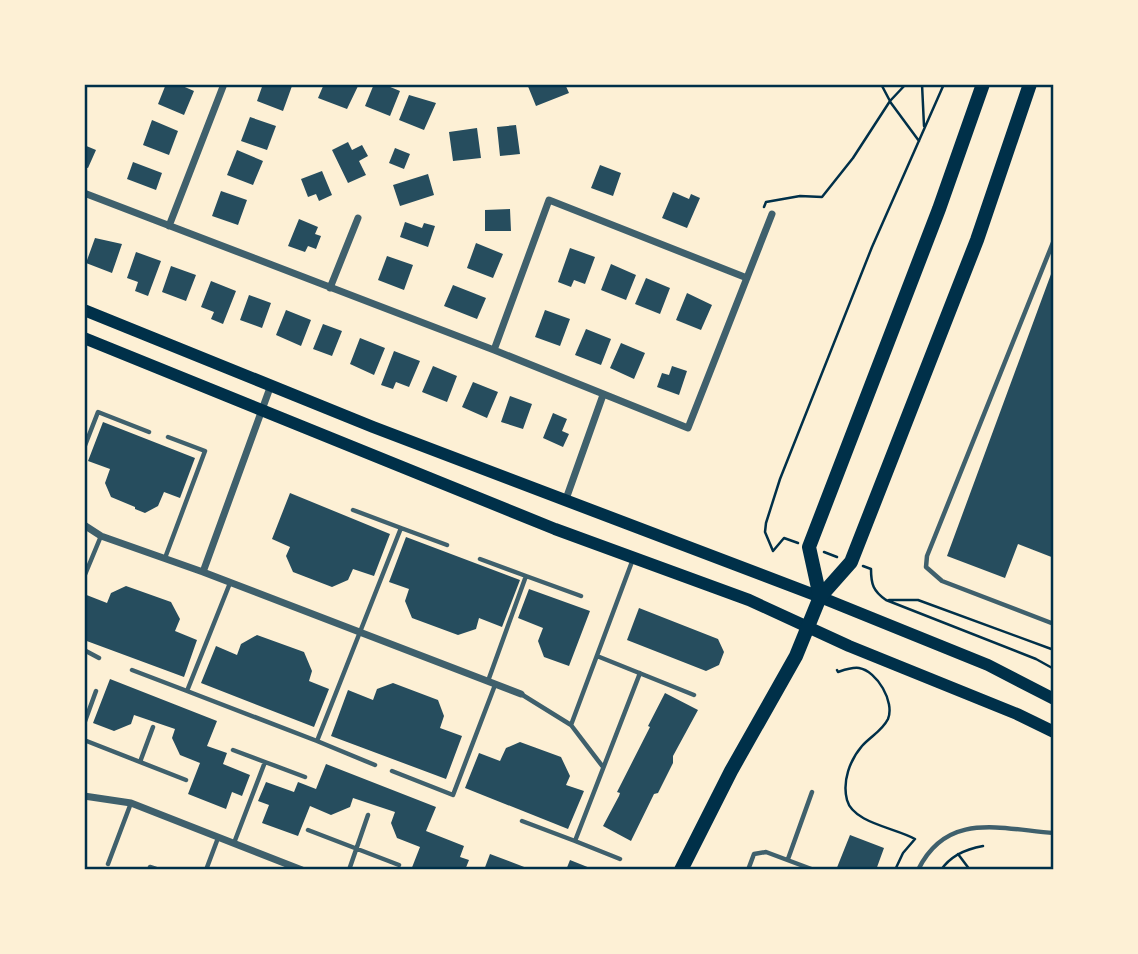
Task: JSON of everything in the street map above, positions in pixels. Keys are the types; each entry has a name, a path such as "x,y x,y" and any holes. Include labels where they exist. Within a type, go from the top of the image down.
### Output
{"highway":[{"path":"820,597 809,547 930,234 983,84"},
{"path":"681,870 731,771 796,656 820,597 851,562 977,240 1030,84"}],"main road":[{"path":"84,310 393,435 820,597 988,665 1054,699"},
{"path":"84,338 555,529 749,600 849,646 1017,714 1054,732"}],"street":[{"path":"169,226 225,84"},
{"path":"84,193 688,428 772,214"},
{"path":"494,351 549,200 747,278"},
{"path":"330,288 358,218"},
{"path":"203,572 271,386"},
{"path":"566,499 603,395"},
{"path":"84,525 101,536 203,572 521,694"},
{"path":"84,796 131,803 302,870"}],"lane":[{"path":"1054,240 927,556 926,568 942,582 1054,624"},
{"path":"84,448 98,412 149,432"},
{"path":"164,559 205,451 168,437"},
{"path":"353,510 447,545"},
{"path":"317,741 401,528"},
{"path":"84,577 101,536"},
{"path":"570,725 634,558"},
{"path":"480,559 581,596"},
{"path":"392,772 453,795 526,576"},
{"path":"187,691 230,583"},
{"path":"84,650 99,658"},
{"path":"597,656 694,695"},
{"path":"132,670 375,765"},
{"path":"575,841 640,673"},
{"path":"84,724 96,691"},
{"path":"521,694 570,725 603,768"},
{"path":"140,762 153,727"},
{"path":"84,740 186,780"},
{"path":"233,750 304,777"},
{"path":"234,843 265,762"},
{"path":"788,859 812,792"},
{"path":"108,864 131,803"},
{"path":"349,870 368,816"},
{"path":"522,821 620,859"},
{"path":"918,870 923,860 942,839 971,827 1054,833"},
{"path":"308,830 399,865"},
{"path":"206,870 219,837"},
{"path":"748,870 754,854 766,852 814,870"},
{"path":"150,867 159,870"}],"path":[{"path":"881,84 919,141"},
{"path":"765,204 800,195 822,197 853,158 890,101 906,84"},
{"path":"922,84 924,130"},
{"path":"944,84 872,247 780,479 765,532 773,551 784,538 871,569 871,584 886,600 1036,659 1054,669"},
{"path":"886,600 918,600 1054,650"},
{"path":"837,670 858,668 871,673 891,708 881,730 863,745 852,761 845,780 847,802 854,813 915,839 903,853 895,870"},
{"path":"942,870 958,854 983,846"},
{"path":"958,854 970,870"}],"building":[{"path":"166,84 178,84 194,91 184,115 158,104"},
{"path":"263,84 292,86 283,111 257,101"},
{"path":"324,84 359,84 347,109 318,98"},
{"path":"374,84 383,84 400,91 390,116 365,106"},
{"path":"527,84 565,84 569,93 536,106"},
{"path":"409,95 436,103 424,130 399,120"},
{"path":"250,117 276,126 267,150 241,141"},
{"path":"152,120 178,131 169,155 143,145"},
{"path":"516,125 520,154 500,156 497,127"},
{"path":"477,128 481,158 453,161 449,132"},
{"path":"348,142 352,150 362,145 368,156 359,161 366,175 348,183 332,150"},
{"path":"84,145 96,150 88,168 84,167"},
{"path":"395,148 410,154 404,169 389,163"},
{"path":"237,150 263,161 253,185 227,175"},
{"path":"133,162 162,173 156,190 127,179"},
{"path":"600,165 621,173 613,196 591,188"},
{"path":"322,171 332,195 319,201 316,194 308,197 301,179"},
{"path":"428,174 434,195 400,206 393,185"},
{"path":"221,191 247,200 238,225 212,216"},
{"path":"673,192 689,199 691,194 700,198 687,228 662,218"},
{"path":"510,209 511,231 485,231 485,210"},
{"path":"299,219 318,227 315,234 321,236 316,249 308,246 305,252 288,246"},
{"path":"405,222 422,228 424,223 435,226 428,247 400,237"},
{"path":"95,238 122,244 112,273 86,263"},
{"path":"476,243 503,254 493,278 467,268"},
{"path":"570,248 595,257 585,284 574,280 571,287 558,282"},
{"path":"136,252 161,261 148,296 135,291 138,282 127,278"},
{"path":"387,256 413,265 404,290 378,280"},
{"path":"611,264 636,275 626,300 601,290"},
{"path":"171,266 196,275 186,301 162,292"},
{"path":"1054,266 1054,558 1018,544 1005,578 947,556"},
{"path":"646,278 670,288 660,314 635,304"},
{"path":"211,281 236,291 223,324 211,319 214,312 201,307"},
{"path":"453,285 486,298 477,319 444,306"},
{"path":"687,293 712,305 701,330 676,320"},
{"path":"249,295 271,303 262,328 240,320"},
{"path":"286,310 311,320 301,346 276,335"},
{"path":"545,310 570,319 560,346 535,337"},
{"path":"323,324 342,331 332,356 313,349"},
{"path":"586,329 611,339 601,365 575,355"},
{"path":"360,338 385,348 374,375 350,364"},
{"path":"621,343 645,353 634,379 610,368"},
{"path":"394,351 420,361 409,387 396,382 393,389 381,385"},
{"path":"433,366 457,376 447,402 422,392"},
{"path":"672,366 687,371 679,395 657,387 662,373 669,375"},
{"path":"473,382 498,392 487,418 462,407"},
{"path":"510,396 532,404 523,429 501,422"},
{"path":"553,413 567,419 562,431 569,434 563,447 543,438"},
{"path":"103,422 195,458 180,498 164,492 158,506 145,513 111,497 105,483 110,469 88,461"},
{"path":"290,493 390,534 374,576 353,569 348,580 332,587 293,572 286,556 290,547 272,539"},
{"path":"406,537 520,580 502,627 479,618 476,629 458,635 412,618 405,601 409,589 389,582"},
{"path":"126,586 171,602 180,619 175,631 197,640 184,677 84,640 84,594 107,603 111,593"},
{"path":"529,589 590,611 569,666 544,657 538,641 543,628 518,618"},
{"path":"639,608 718,639 724,652 719,665 706,671 627,640"},
{"path":"257,635 304,652 312,671 309,681 329,689 314,727 201,683 216,646 237,655 241,644"},
{"path":"110,679 217,721 207,746 227,753 223,764 250,775 242,796 232,792 226,809 188,794 200,763 180,755 172,738 175,729 134,715 131,724 114,731 93,723"},
{"path":"393,683 438,700 444,716 440,728 462,736 446,779 331,736 348,690 373,700 377,689"},
{"path":"665,693 698,710 673,756 673,763 658,793 654,794 631,841 603,826"},
{"path":"520,742 561,757 570,776 566,785 584,791 568,829 465,788 479,753 500,761 506,748"},
{"path":"326,764 436,807 426,831 464,846 460,857 469,860 465,870 411,870 420,847 397,838 391,823 395,812 353,798 350,807 331,815 310,806 298,836 262,823 269,805 258,801 266,782 294,792 298,782 316,789"},
{"path":"850,835 884,848 876,870 836,870"},
{"path":"490,854 532,870 484,870"},
{"path":"570,860 595,870 566,870"}]}
